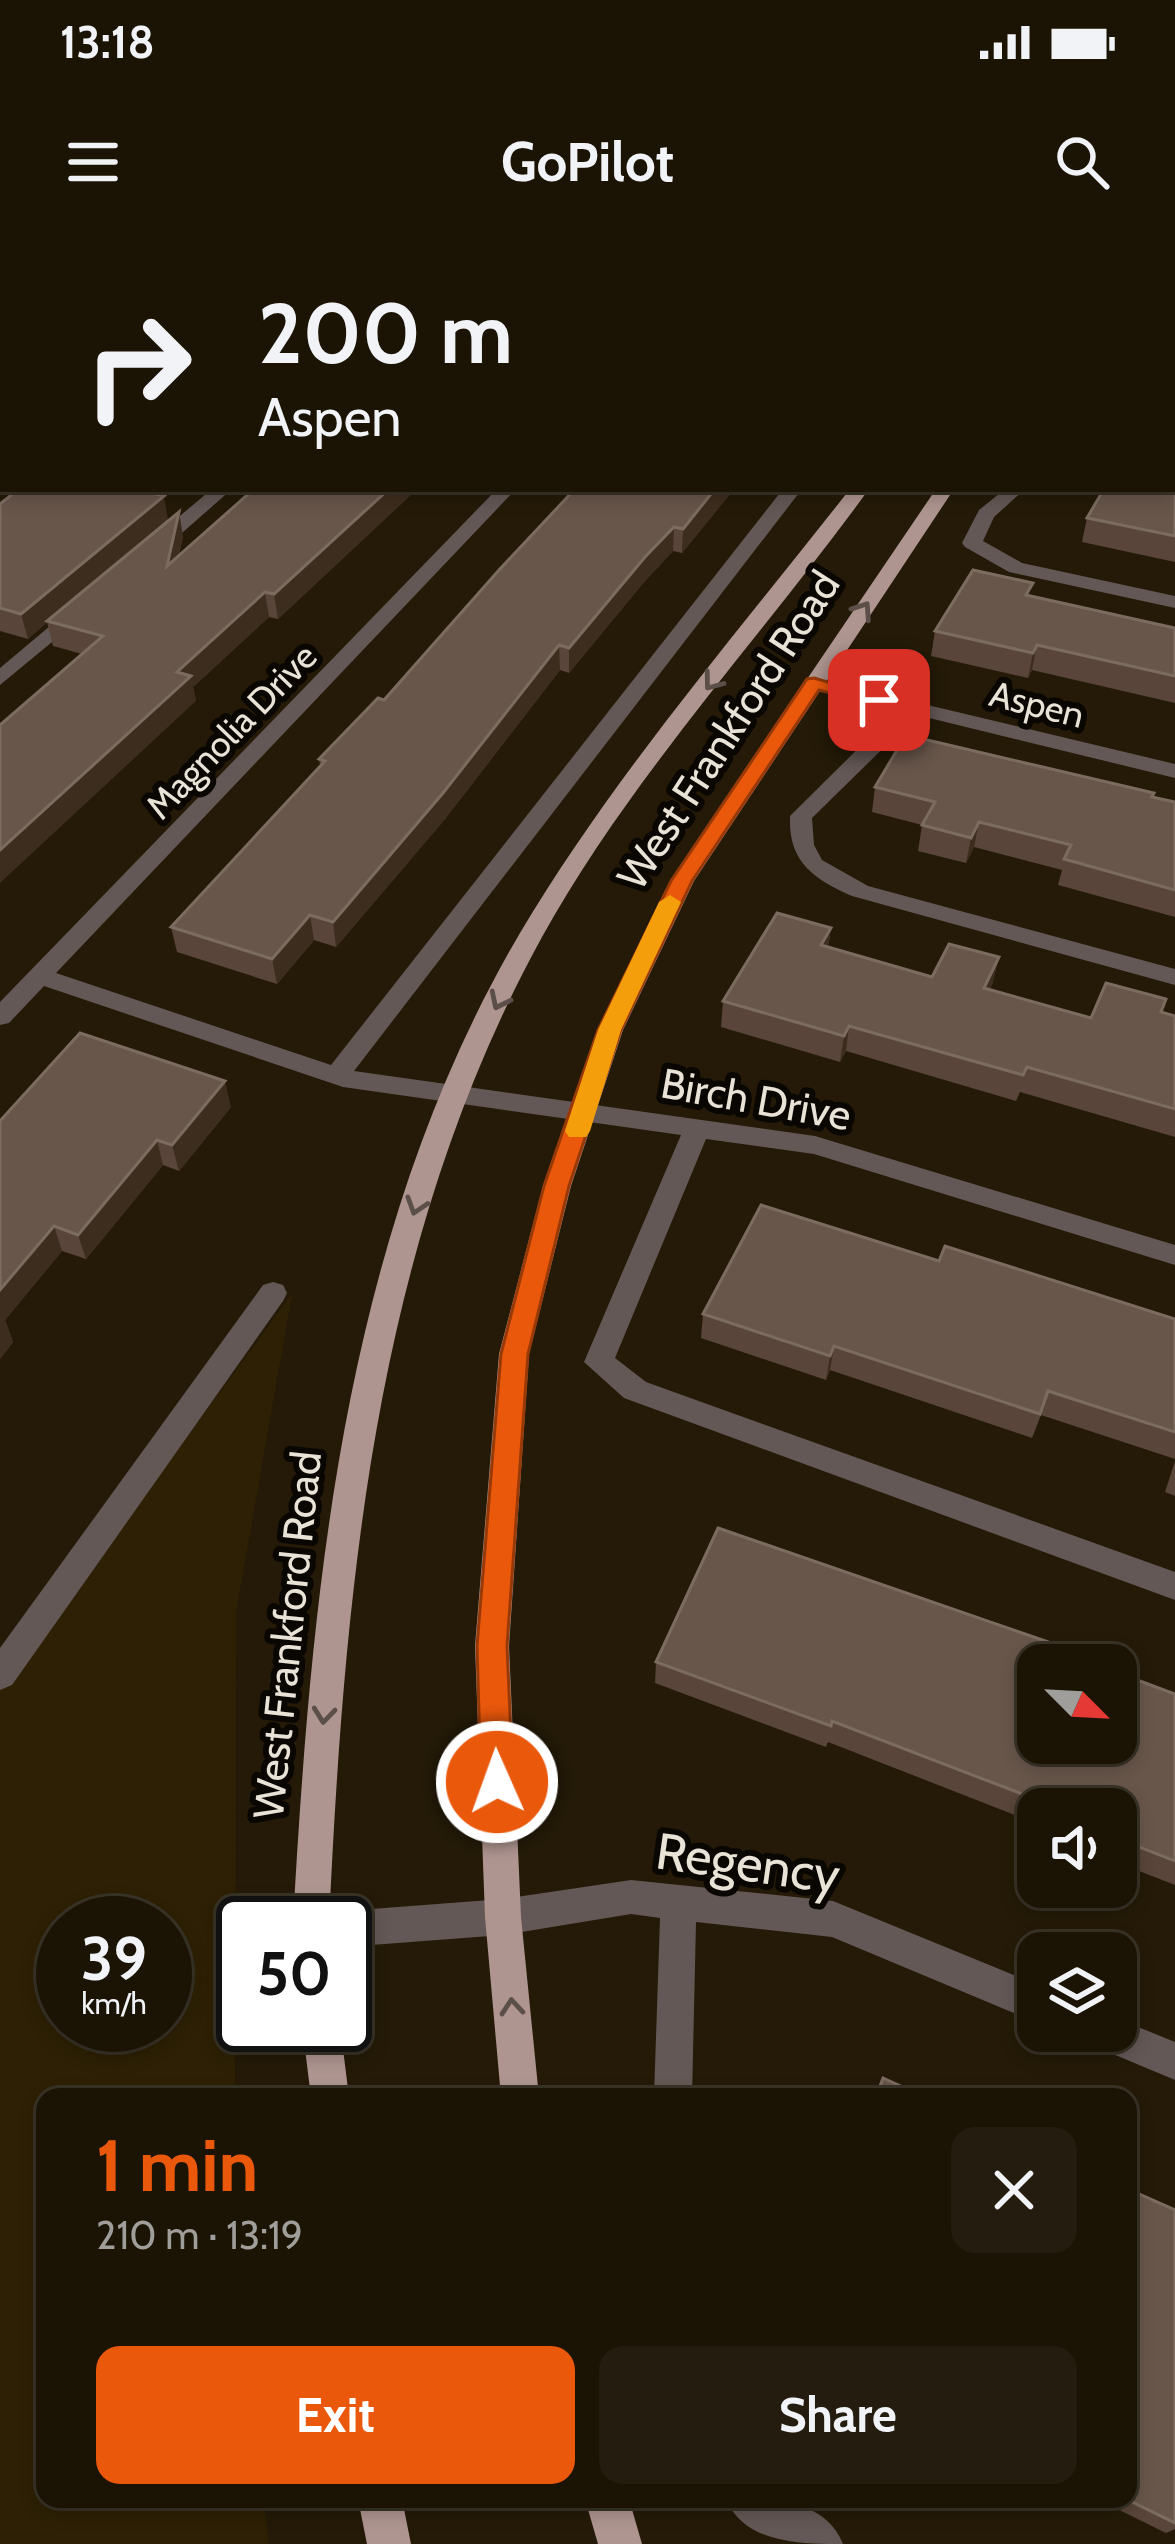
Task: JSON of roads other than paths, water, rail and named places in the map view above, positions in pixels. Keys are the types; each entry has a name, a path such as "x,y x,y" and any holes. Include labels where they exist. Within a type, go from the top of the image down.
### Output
{"main road":[{"name":"West Frankford Road","path":"312,1896 316,1784 354,1436 398,1259 453,1095 530,938 581,858 858,492"},
{"name":"West Frankford Road","path":"519,2088 503,1917 492,1646 514,1354 557,1186 610,1030 672,898 943,492"},
{"path":"325,2052 329,2088"},
{"path":"382,2508 389,2544"},
{"path":"610,2508 620,2544"}],"street":[{"path":"136,563 219,492"},
{"name":"Magnolia Drive","path":"0,1017 504,492"},
{"path":"337,1076 792,492"},
{"path":"1012,492 986,514 972,543 1016,568 1175,602"},
{"path":"0,679 100,593"},
{"name":"Aspen","path":"814,683 1175,771"},
{"path":"912,708 801,816 798,838 817,872 860,891 1175,977"},
{"name":"Birch Drive","path":"39,976 337,1076 815,1145 1175,1255"},
{"path":"697,1129 599,1362 635,1390 1175,1586"},
{"path":"0,1675 273,1293"},
{"name":"Regency","path":"372,1927 503,1917 632,1897 833,1919 1017,1995"},
{"path":"673,2088 679,1903"},
{"path":"1137,2045 1175,2061"},
{"path":"763,2508 821,2544"}]}
